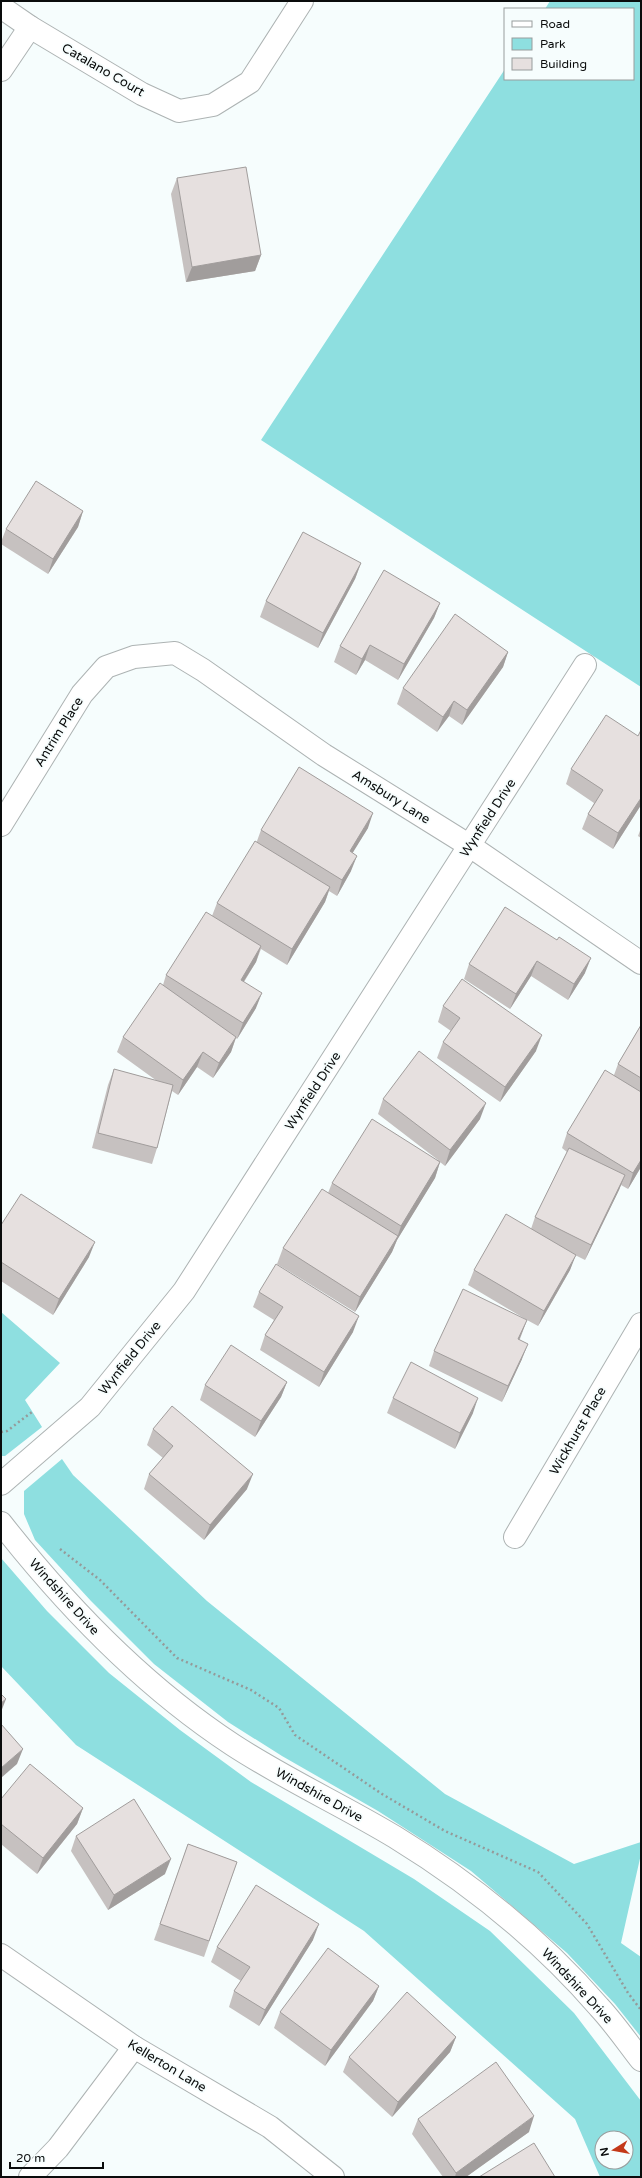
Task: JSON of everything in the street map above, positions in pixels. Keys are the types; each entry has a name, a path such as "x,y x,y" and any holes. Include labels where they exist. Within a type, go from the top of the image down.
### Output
{"street":[{"name":"Catalano Court","path":"1,7 30,27 142,94 179,111 213,105 250,82 302,1"},
{"path":"1,70 30,27"},
{"name":"Amsbury Lane","path":"134,657 175,653 203,670 324,755 470,846 641,963"},
{"name":"Antrim Place","path":"1,825 82,694 106,667 134,657"},
{"name":"Wynfield Drive","path":"1,1484 90,1407 184,1290 585,665"},
{"name":"Wickhurst Place","path":"515,1537 641,1324"},
{"name":"Windshire Drive","path":"1,1523 34,1565 91,1628 164,1693 232,1744 299,1784 394,1837 479,1893 544,1950 594,2001 641,2060"},
{"name":"Kellerton Lane","path":"1,1955 134,2047 270,2128 333,2177"},
{"path":"30,2177 58,2148 134,2047"}],"path":[{"path":"1,1432 7,1431 32,1412"},
{"path":"56,1546 100,1580 177,1658 251,1690 279,1708 295,1735 382,1794 445,1831 538,1872 587,1924 628,1993 641,2010"}],"green space":[{"path":"550,1 641,1 641,687 261,440 504,71 504,80 634,80 634,8 546,8"},
{"path":"1,1312 60,1363 25,1400 42,1427 5,1456 1,1456"},
{"path":"62,1459 73,1475 207,1601 445,1794 574,1864 641,1842 641,1854 621,1943 641,1957 641,2037 615,2004 567,1953 471,1871 378,1811 282,1756 228,1722 154,1664 91,1601 35,1540 24,1514 24,1491"},
{"path":"1,1558 47,1611 109,1673 180,1730 251,1782 414,1879 490,1931 574,2013 641,2101 641,2177 600,2177 597,2170 634,2170 634,2130 594,2130 594,2163 575,2119 364,1931 76,1745 1,1666"}],"building":[{"path":"246,167 261,255 192,267 177,178"},
{"path":"36,481 83,511 53,559 6,529"},
{"path":"303,532 361,563 323,633 266,601"},
{"path":"384,570 440,603 404,664 370,645 362,659 340,646"},
{"path":"455,614 508,652 467,710 454,701 443,717 403,688"},
{"path":"606,715 638,736 641,730 641,798 618,833 588,814 603,790 571,769"},
{"path":"299,767 373,813 350,851 357,856 342,880 261,830"},
{"path":"255,841 330,887 292,949 217,903"},
{"path":"505,907 557,940 559,937 591,958 574,984 537,961 516,994 469,964"},
{"path":"206,912 261,946 241,980 262,993 243,1023 166,975"},
{"path":"462,979 542,1035 505,1087 443,1042 460,1018 443,1006"},
{"path":"160,983 236,1037 219,1063 203,1052 183,1080 123,1037"},
{"path":"641,1025 641,1078 618,1064"},
{"path":"419,1051 486,1103 450,1150 383,1099"},
{"path":"114,1069 173,1085 157,1148 98,1133"},
{"path":"605,1070 641,1092 641,1160 633,1173 567,1133"},
{"path":"372,1119 440,1162 401,1226 332,1183"},
{"path":"569,1148 625,1175 591,1245 535,1217"},
{"path":"322,1189 398,1236 360,1297 283,1248"},
{"path":"21,1194 95,1242 59,1299 1,1262 1,1225"},
{"path":"506,1214 576,1255 544,1311 474,1270"},
{"path":"276,1264 359,1316 324,1372 265,1335 283,1307 259,1292"},
{"path":"463,1289 527,1320 518,1339 528,1344 508,1386 434,1351"},
{"path":"231,1345 287,1382 261,1421 205,1385"},
{"path":"411,1362 478,1398 460,1433 393,1398"},
{"path":"172,1406 253,1474 210,1525 149,1474 173,1446 153,1429"},
{"path":"1,1694 6,1699 1,1703"},
{"path":"1,1724 23,1749 1,1768"},
{"path":"30,1764 83,1808 43,1858 1,1824 1,1799"},
{"path":"134,1799 171,1859 114,1895 76,1836"},
{"path":"188,1844 237,1862 209,1941 160,1924"},
{"path":"256,1885 319,1924 265,2010 234,1991 250,1967 217,1947"},
{"path":"328,1948 379,1986 331,2050 280,2012"},
{"path":"407,1992 456,2037 398,2102 349,2057"},
{"path":"496,2062 534,2116 456,2173 418,2119"},
{"path":"534,2143 555,2177 479,2177"}]}
